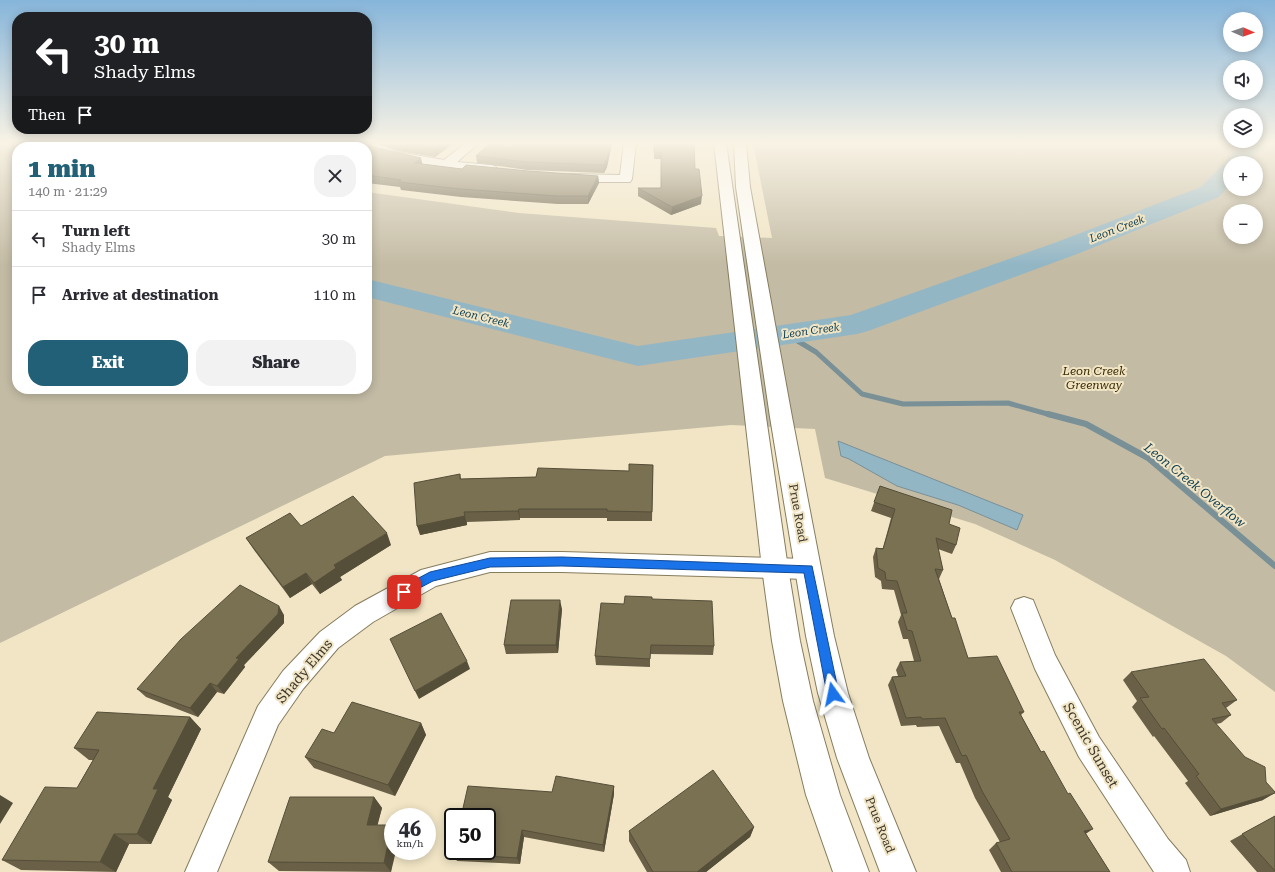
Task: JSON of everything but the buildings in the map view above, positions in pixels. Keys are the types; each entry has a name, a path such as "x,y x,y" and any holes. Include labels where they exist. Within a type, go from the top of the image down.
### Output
{"main road":[{"name":"Prue Road","path":"726,184 732,231 769,417 808,569 820,636 833,694 853,758 898,872"},
{"name":"Prue Road","path":"744,184 751,232 769,417 775,568 786,641 798,701 823,795 851,872"}],"street":[{"name":"Shady Elms","path":"201,872 268,716 293,680 329,640 358,618 430,577 490,562 562,562 808,569"},
{"name":"Scenic Sunset","path":"1024,608 1044,660 1089,747 1157,850 1174,872"}],"green space":[{"name":"Leon Creek Greenway","path":"0,184 12,184 12,394 372,394 372,193 519,213 716,228 719,236 772,238 761,184 1223,184 1223,196 1263,196 1263,184 1275,184 1275,692 1226,656 1055,560 975,524 825,478 815,429 731,425 385,456 0,643"}],"water":[{"path":"838,441 1023,515 1017,530 958,505 897,486 841,456"}],"waterway":[{"name":"Leon Creek","path":"372,289 638,356 857,324 1067,248 1210,192 1218,184"},
{"name":"Leon Creek Overflow","path":"786,334 816,352 862,394 903,404 1008,403 1051,415"},
{"name":"Leon Creek Overflow","path":"1048,414 1086,424 1148,458 1275,566"}],"route":[{"path":"404,592 430,577 490,562 562,562 808,569 820,636 833,694"}]}
